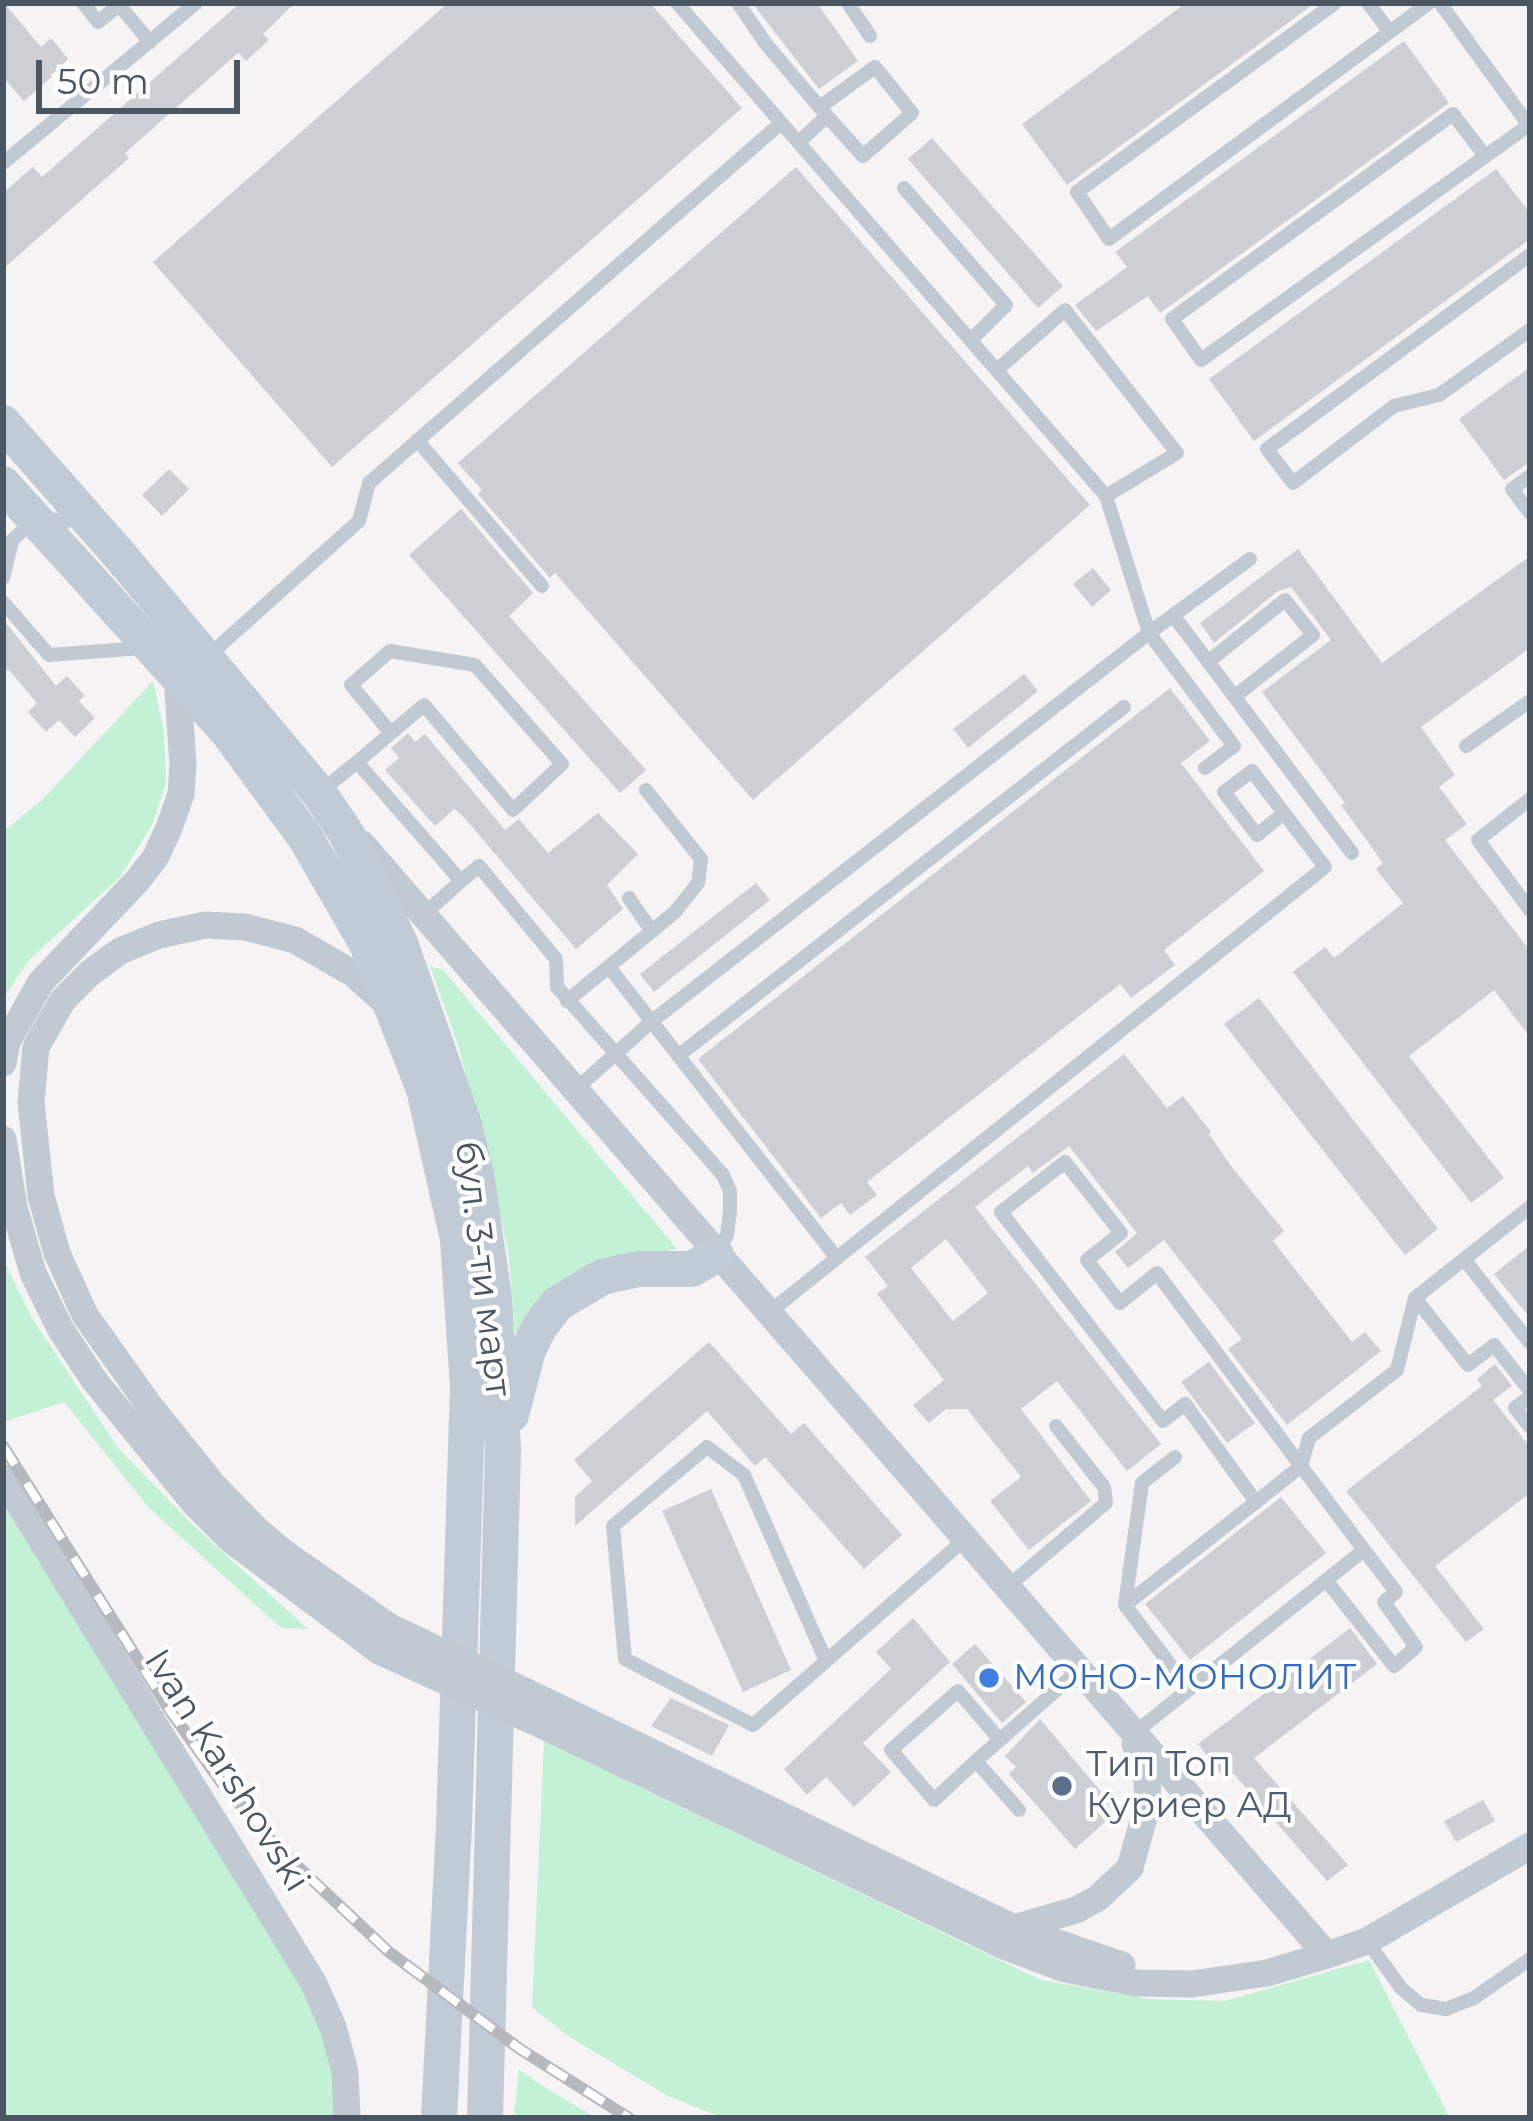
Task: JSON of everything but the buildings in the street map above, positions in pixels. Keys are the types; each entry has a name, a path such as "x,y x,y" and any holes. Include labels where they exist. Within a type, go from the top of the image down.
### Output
{"main road":[{"name":"бул. 3-ти март","path":"3,423 90,521 151,620 319,793 346,833 400,943 464,1125 494,1298 503,1448 485,2118"},
{"name":"бул. 3-ти март","path":"3,484 17,536 151,620 192,667 228,732 305,837 367,944 424,1089 458,1239 468,1385 439,2118"},
{"path":"503,1448 528,1350 557,1304 602,1277 656,1268 692,1270 716,1255"}],"street":[{"path":"3,1063 13,1028 40,982 155,858 181,794 192,667"},
{"path":"319,793 1327,1955"},
{"path":"385,1639 256,1529 214,1486 86,1315 57,1253 41,1196 32,1102 36,1047 63,1000 120,951 159,935 205,925 245,926 295,940 354,974 394,1011"},
{"path":"3,1139 14,1208 33,1273 61,1330 94,1380 195,1504 231,1540 385,1639 1014,1928 1108,1962 1221,1978"},
{"name":"Ivan Karshovski","path":"3,1478 313,1982 345,2072 347,2118"},
{"path":"555,1718 982,1936 1065,1970 1166,1985 1267,1973 1367,1941 1530,1846"},
{"path":"1014,1928 1076,1910 1098,1898 1130,1868 1148,1803 1147,1781 1132,1734"}],"lane":[{"path":"82,3 98,22 120,4 150,42"},
{"path":"3,163 196,3"},
{"path":"738,3 766,44 824,111 863,156 912,113 875,67 824,111 799,142"},
{"path":"848,3 870,36"},
{"path":"1335,3 1077,192 1109,238 1429,3"},
{"path":"1368,3 1390,32"},
{"path":"1440,3 1529,126 1202,360 1172,319 1453,115 1485,156"},
{"path":"687,6 782,123 1106,496 1149,633 1234,746 1205,769"},
{"path":"192,667 359,520 369,483 782,123"},
{"path":"904,188 1006,305 971,340"},
{"path":"1530,255 1267,448 1293,483 1394,406 1439,395 1530,330"},
{"path":"997,370 1065,310 1178,453 1106,496"},
{"path":"417,440 542,586"},
{"path":"1530,476 1512,489 1530,513"},
{"path":"3,578 17,536 90,521"},
{"path":"574,1090 651,1022 1250,559"},
{"path":"1208,662 1286,600 1313,635 1234,697"},
{"path":"3,602 49,655 151,620"},
{"path":"1173,615 1352,853"},
{"path":"319,793 357,762 424,705 513,810 562,764 475,665 390,651 351,685 391,733"},
{"path":"1466,746 1530,701"},
{"path":"678,1056 1124,707"},
{"path":"357,762 461,881"},
{"path":"767,1314 1325,867 1284,813 1252,771 1224,793 1257,835 1284,813"},
{"path":"567,1000 686,901 701,870 701,859 646,790"},
{"path":"1530,825 1524,804 1478,839 1530,910"},
{"path":"422,916 478,866 556,959 557,987 567,1000 723,1175 730,1191 730,1211 727,1234 716,1255"},
{"path":"628,898 651,930"},
{"path":"609,967 836,1257"},
{"path":"1256,1502 1185,1404 1163,1421 1001,1212 1065,1162 1120,1234 1087,1259 1120,1304 1157,1273 1396,1592 1384,1602 1416,1647 1394,1666 1326,1580"},
{"path":"1126,1605 1301,1466 1309,1438 1397,1370 1415,1298 1530,1207"},
{"path":"1464,1259 1530,1343"},
{"path":"1415,1298 1468,1365 1494,1345 1530,1394 1516,1408 1530,1426"},
{"path":"1006,1588 1106,1503 1104,1487 1056,1426"},
{"path":"826,1661 744,1475 706,1447 613,1526 625,1659 753,1725 826,1661 964,1540"},
{"path":"1175,1456 1142,1483 1126,1605 1187,1687"},
{"path":"1132,1734 1364,1550"},
{"path":"1000,1740 958,1690 891,1750 934,1800 1078,1671"},
{"path":"976,1761 1019,1810"},
{"path":"1367,1941 1401,1988 1421,2005 1446,2009 1474,1998 1530,1959"}],"green space":[{"path":"153,681 164,731 166,783 152,825 121,876 30,959 3,999 3,832 43,799"},
{"path":"430,966 443,970 677,1249 609,1261 558,1282 515,1334 509,1257 489,1163 459,1048"},
{"path":"3,1259 32,1318 118,1448 193,1525 308,1629 281,1628 149,1508 64,1402 7,1421 3,1415"},
{"path":"3,1505 304,1986 335,2074 337,2118 3,2118"},
{"path":"544,1741 1041,1980 1149,1999 1225,2001 1369,1960 1450,2118 723,2118 668,2096 568,2036 532,2007"},
{"path":"519,2069 541,2085 596,2118 514,2118"}],"railway":[{"path":"3,1446 171,1712 221,1782 275,1845 389,1952 520,2049 629,2118"}],"place":[{"name":"МОНО-МОНОЛИТ","path":"989,1678"},
{"name":"Тип Топ Куриер АД","path":"1062,1786"}]}
